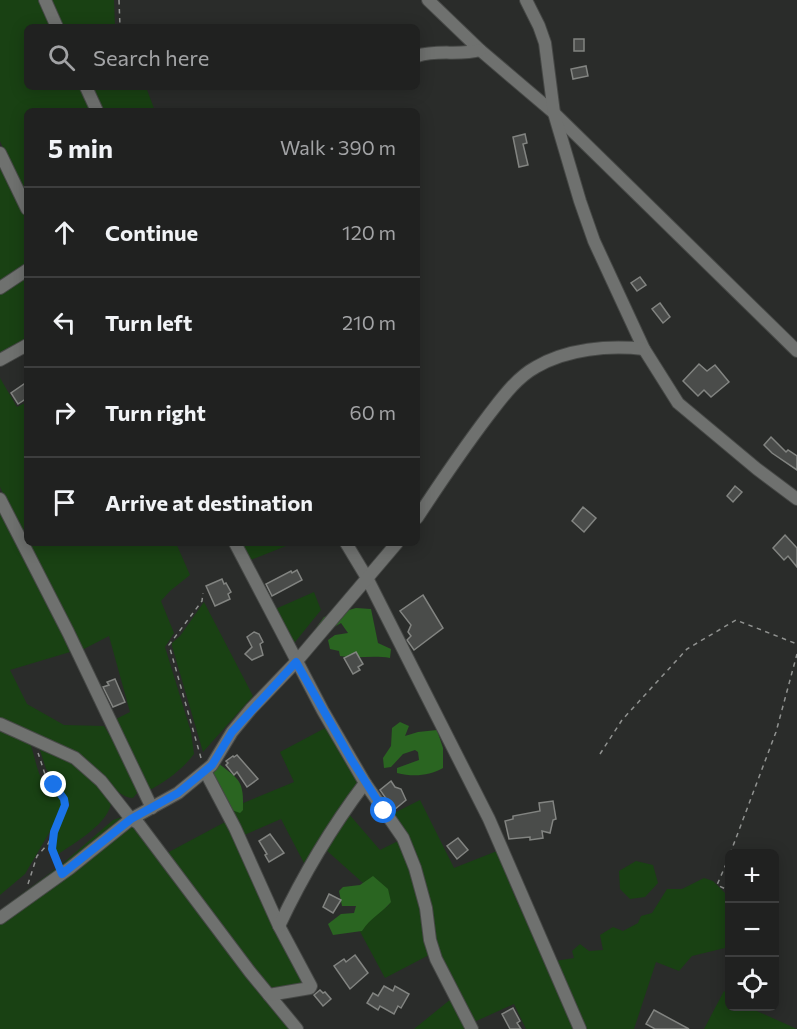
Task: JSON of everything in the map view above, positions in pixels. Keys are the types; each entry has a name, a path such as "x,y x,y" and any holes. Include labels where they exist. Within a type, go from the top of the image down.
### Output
{"street":[{"path":"45,0 56,24"},
{"path":"428,0 480,50 554,113 797,351"},
{"path":"526,0 545,42 554,113 573,180 594,241 644,350 678,403 797,499"},
{"path":"420,55 431,51 468,53 480,50"},
{"path":"87,90 96,108"},
{"path":"0,153 24,203"},
{"path":"0,288 24,272"},
{"path":"0,360 24,347"},
{"path":"420,514 468,443 514,384 524,375 551,359 569,354 625,347 644,350"},
{"path":"0,499 24,546"},
{"path":"24,546 152,808"},
{"path":"237,546 296,662 365,783 403,838 415,868 426,908 430,940 436,959 472,1029"},
{"path":"348,546 367,578 489,819 580,1029"},
{"path":"0,918 62,874 131,819 178,793 212,765 232,732 296,662 394,546"},
{"path":"0,724 75,758 101,781 131,819 138,824 297,1029"},
{"path":"205,771 235,828 279,926 311,986 303,990 269,995"},
{"path":"279,926 318,851 365,783"}],"path":[{"path":"119,0 120,24"},
{"path":"203,593 202,601 169,645 205,771"},
{"path":"600,754 622,720 687,649 736,621 797,644"},
{"path":"732,849 776,732 797,654"},
{"path":"23,902 37,856 48,844 65,805 64,799 47,779 37,753"},
{"path":"54,832 52,849 62,874"},
{"path":"725,866 717,885 725,889"}],"green space":[{"path":"0,0 38,0 50,24 24,24 24,90 82,90 90,108 24,108 24,193 0,141"},
{"path":"49,0 114,0 115,24 61,24"},
{"path":"94,90 147,90 154,108 102,108"},
{"path":"0,168 24,215 24,268 0,283"},
{"path":"24,277 24,342 0,355 0,293"},
{"path":"0,378 17,407 24,404 24,537 0,487"},
{"path":"0,509 70,652 10,670 27,704 64,725 104,726 118,748 138,792 133,798 122,795 97,769 74,754 0,718"},
{"path":"28,546 177,546 190,575 161,601 174,633 165,647 191,732 194,754 173,775 148,791 112,721 130,712 109,636 80,651"},
{"path":"240,546 286,546 248,561"},
{"path":"314,592 321,610 291,647 273,610"},
{"path":"204,602 253,696 203,752 172,643 180,636"},
{"path":"356,608 371,609 378,643 391,649 390,658 340,656 339,651 330,649 328,640 335,635 348,633 341,623 329,630 316,628 324,617"},
{"path":"400,722 409,726 405,736 437,730 443,748 443,768 421,775 397,773 397,768 419,760 418,752 415,750 403,754 391,767 384,768 383,758 391,746 392,728"},
{"path":"327,727 358,779 359,785 305,865 281,819 242,836 229,809 294,782 280,752"},
{"path":"0,729 29,741 41,777 63,803 52,828 25,874 0,895"},
{"path":"39,747 83,769 111,798 110,807 100,823 57,855 58,829 70,805 58,781 46,769"},
{"path":"218,763 239,782 243,793 243,810 240,813 229,809 209,769"},
{"path":"420,800 454,868 497,851 515,897 576,1029 526,1029 514,1004 474,1022 457,993 434,941 433,912 417,859 390,815"},
{"path":"348,813 380,850 398,841 419,896 431,954 385,978 357,926 388,906 391,901 373,877 363,883 325,849"},
{"path":"122,817 132,823 292,1029 0,1029 0,910 61,865 113,820"},
{"path":"227,821 305,984 270,990 167,853"},
{"path":"636,861 653,865 658,883 645,897 630,899 620,889 619,871"},
{"path":"373,876 388,889 391,902 362,931 333,935 328,924 341,914 354,913 356,906 342,906 339,891 343,887 360,885"},
{"path":"704,878 713,881 725,893 725,948 692,956 679,971 656,962 634,1029 585,1029 555,961 574,958 572,951 580,944 589,951 603,950 600,935 613,927 623,931 638,923 641,916 652,913 667,889 682,889"},
{"path":"724,991 725,1011 757,1011 797,1029 704,1029"},
{"path":"451,999 467,1029 414,1029"}],"building":[{"path":"574,39 584,39 584,51 574,51"},
{"path":"586,66 588,76 573,79 571,69"},
{"path":"525,134 527,143 523,144 528,165 519,167 513,137"},
{"path":"640,277 646,285 637,291 631,283"},
{"path":"660,303 670,317 663,323 652,309"},
{"path":"699,364 707,371 715,365 729,382 711,397 704,390 698,396 683,381"},
{"path":"24,384 24,400 18,404 11,393"},
{"path":"771,437 786,452 788,450 797,456 797,470 764,445"},
{"path":"735,486 742,492 733,502 727,496"},
{"path":"583,507 596,518 584,532 572,521"},
{"path":"785,535 797,548 797,567 788,556 784,560 773,548"},
{"path":"297,570 302,580 272,596 266,584"},
{"path":"222,579 231,592 228,594 230,599 215,606 206,586"},
{"path":"423,595 443,628 414,650 407,640 411,636 408,632 411,625 400,611"},
{"path":"254,632 259,634 263,642 260,644 263,655 252,660 245,654 252,647 247,637"},
{"path":"356,652 363,664 358,667 360,670 353,674 344,658"},
{"path":"115,679 125,702 113,707 103,687 109,685 107,682"},
{"path":"237,755 258,779 247,787 237,772 234,775 226,765 228,763 226,761"},
{"path":"391,781 395,787 401,789 406,800 394,810 380,790"},
{"path":"553,801 556,819 553,820 550,833 542,831 543,838 530,840 530,837 509,839 505,821 513,819 513,816 540,811 539,803"},
{"path":"270,834 284,853 269,862 259,841"},
{"path":"458,838 468,850 457,859 447,846"},
{"path":"329,894 341,900 333,913 323,907"},
{"path":"355,955 368,973 350,989 334,966 344,959 346,962"},
{"path":"384,986 393,991 395,986 409,994 401,1008 398,1006 394,1014 380,1006 378,1010 367,1003 373,993 378,996"},
{"path":"320,990 331,999 323,1006 314,995"},
{"path":"513,1008 520,1021 517,1023 521,1029 510,1029 502,1014"},
{"path":"654,1010 689,1029 655,1029 646,1024"}],"route":[{"path":"54,785 64,799 65,805 54,832 52,849 62,874 131,819 178,793 212,765 232,732 296,662 365,783 384,811"}]}
